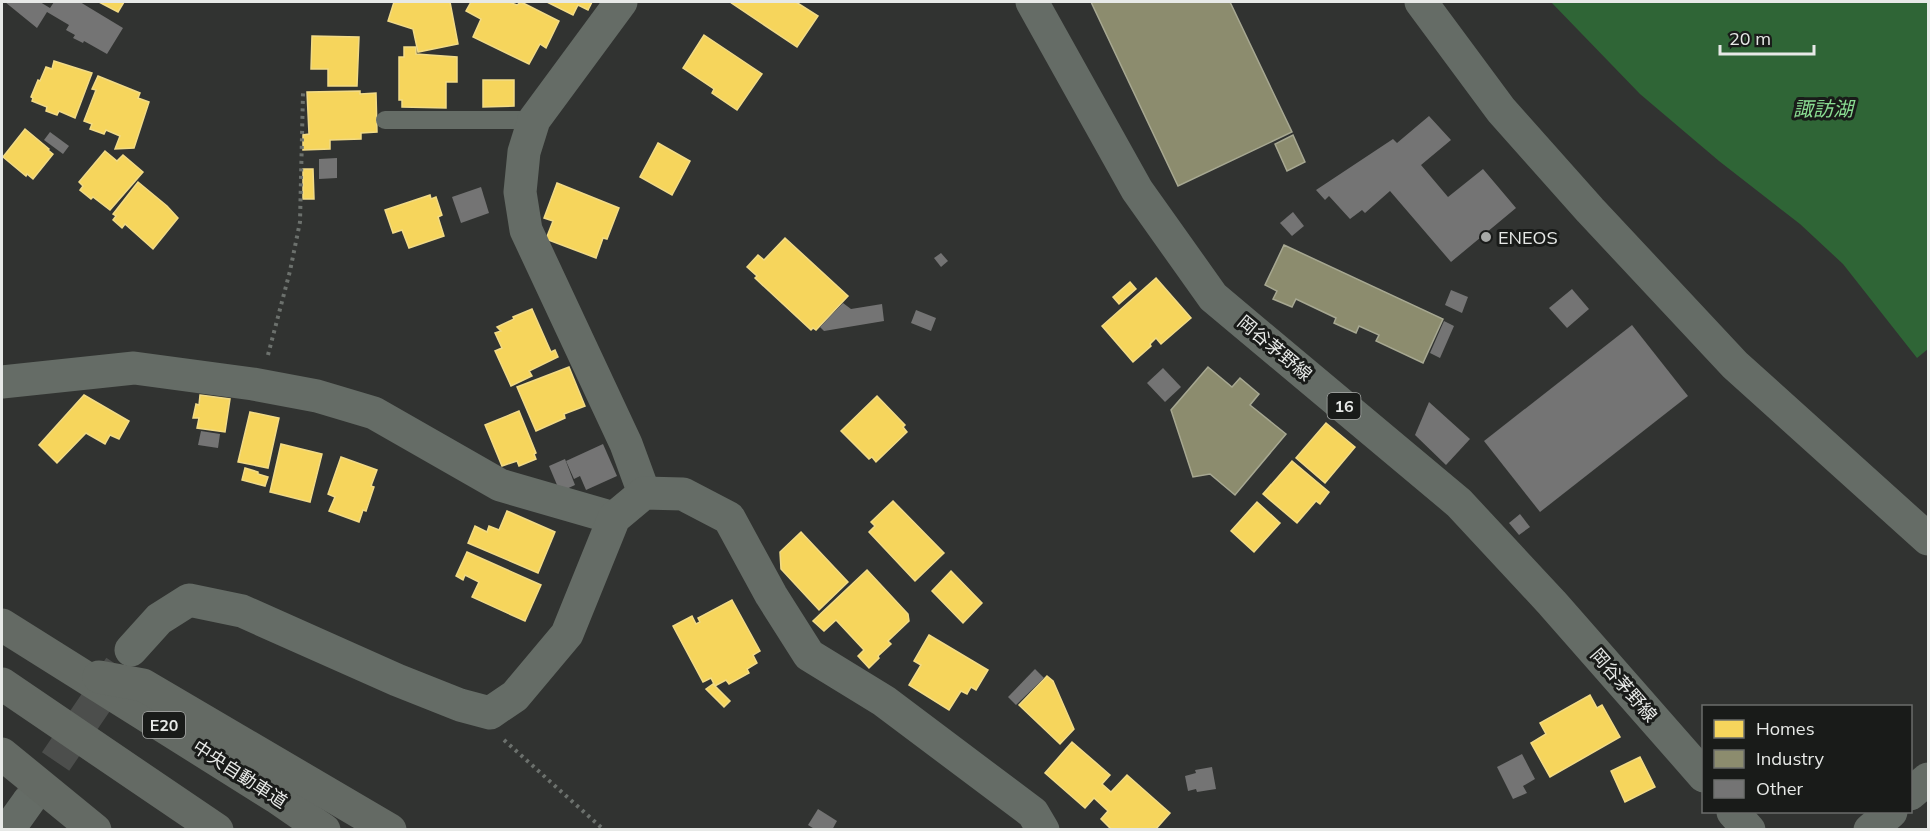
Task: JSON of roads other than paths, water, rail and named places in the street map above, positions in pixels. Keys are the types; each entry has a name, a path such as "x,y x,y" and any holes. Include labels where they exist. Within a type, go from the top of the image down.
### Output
{"highway":[{"name":"中央自動車道","path":"2,625 83,674 324,830"},
{"path":"83,674 143,685 390,830"},
{"path":"2,684 216,830"},
{"path":"2,754 95,830"}],"street":[{"path":"621,2 534,120 524,152 520,192 526,230 626,444 644,493"},
{"name":"岡谷茅野線","path":"1032,2 1137,190 1214,297 1459,503 1552,603 1702,774"},
{"path":"1421,2 1501,110 1590,210 1726,356 1929,539"},
{"path":"2,382 134,368 260,385 317,396 374,413 500,485 615,519"},
{"path":"131,650 159,619 189,600 242,611 397,680 460,705 490,713 515,696 567,634 615,519 644,493 683,494 729,518 771,595 809,656 884,701 1033,813 1043,830"},
{"path":"1912,793 1929,779"},
{"path":"8,830 28,802"},
{"path":"1734,813 1749,830"},
{"path":"1869,830 1890,813"}],"lane":[{"path":"385,120 534,120"}],"water":[{"name":"諏訪湖","path":"1551,2 1928,2 1928,349 1917,358 1843,264 1800,224 1719,161 1640,94"}],"tunnel":[{"path":"28,802 120,667"}],"place":[{"name":"ENEOS","path":"1486,237"}]}
